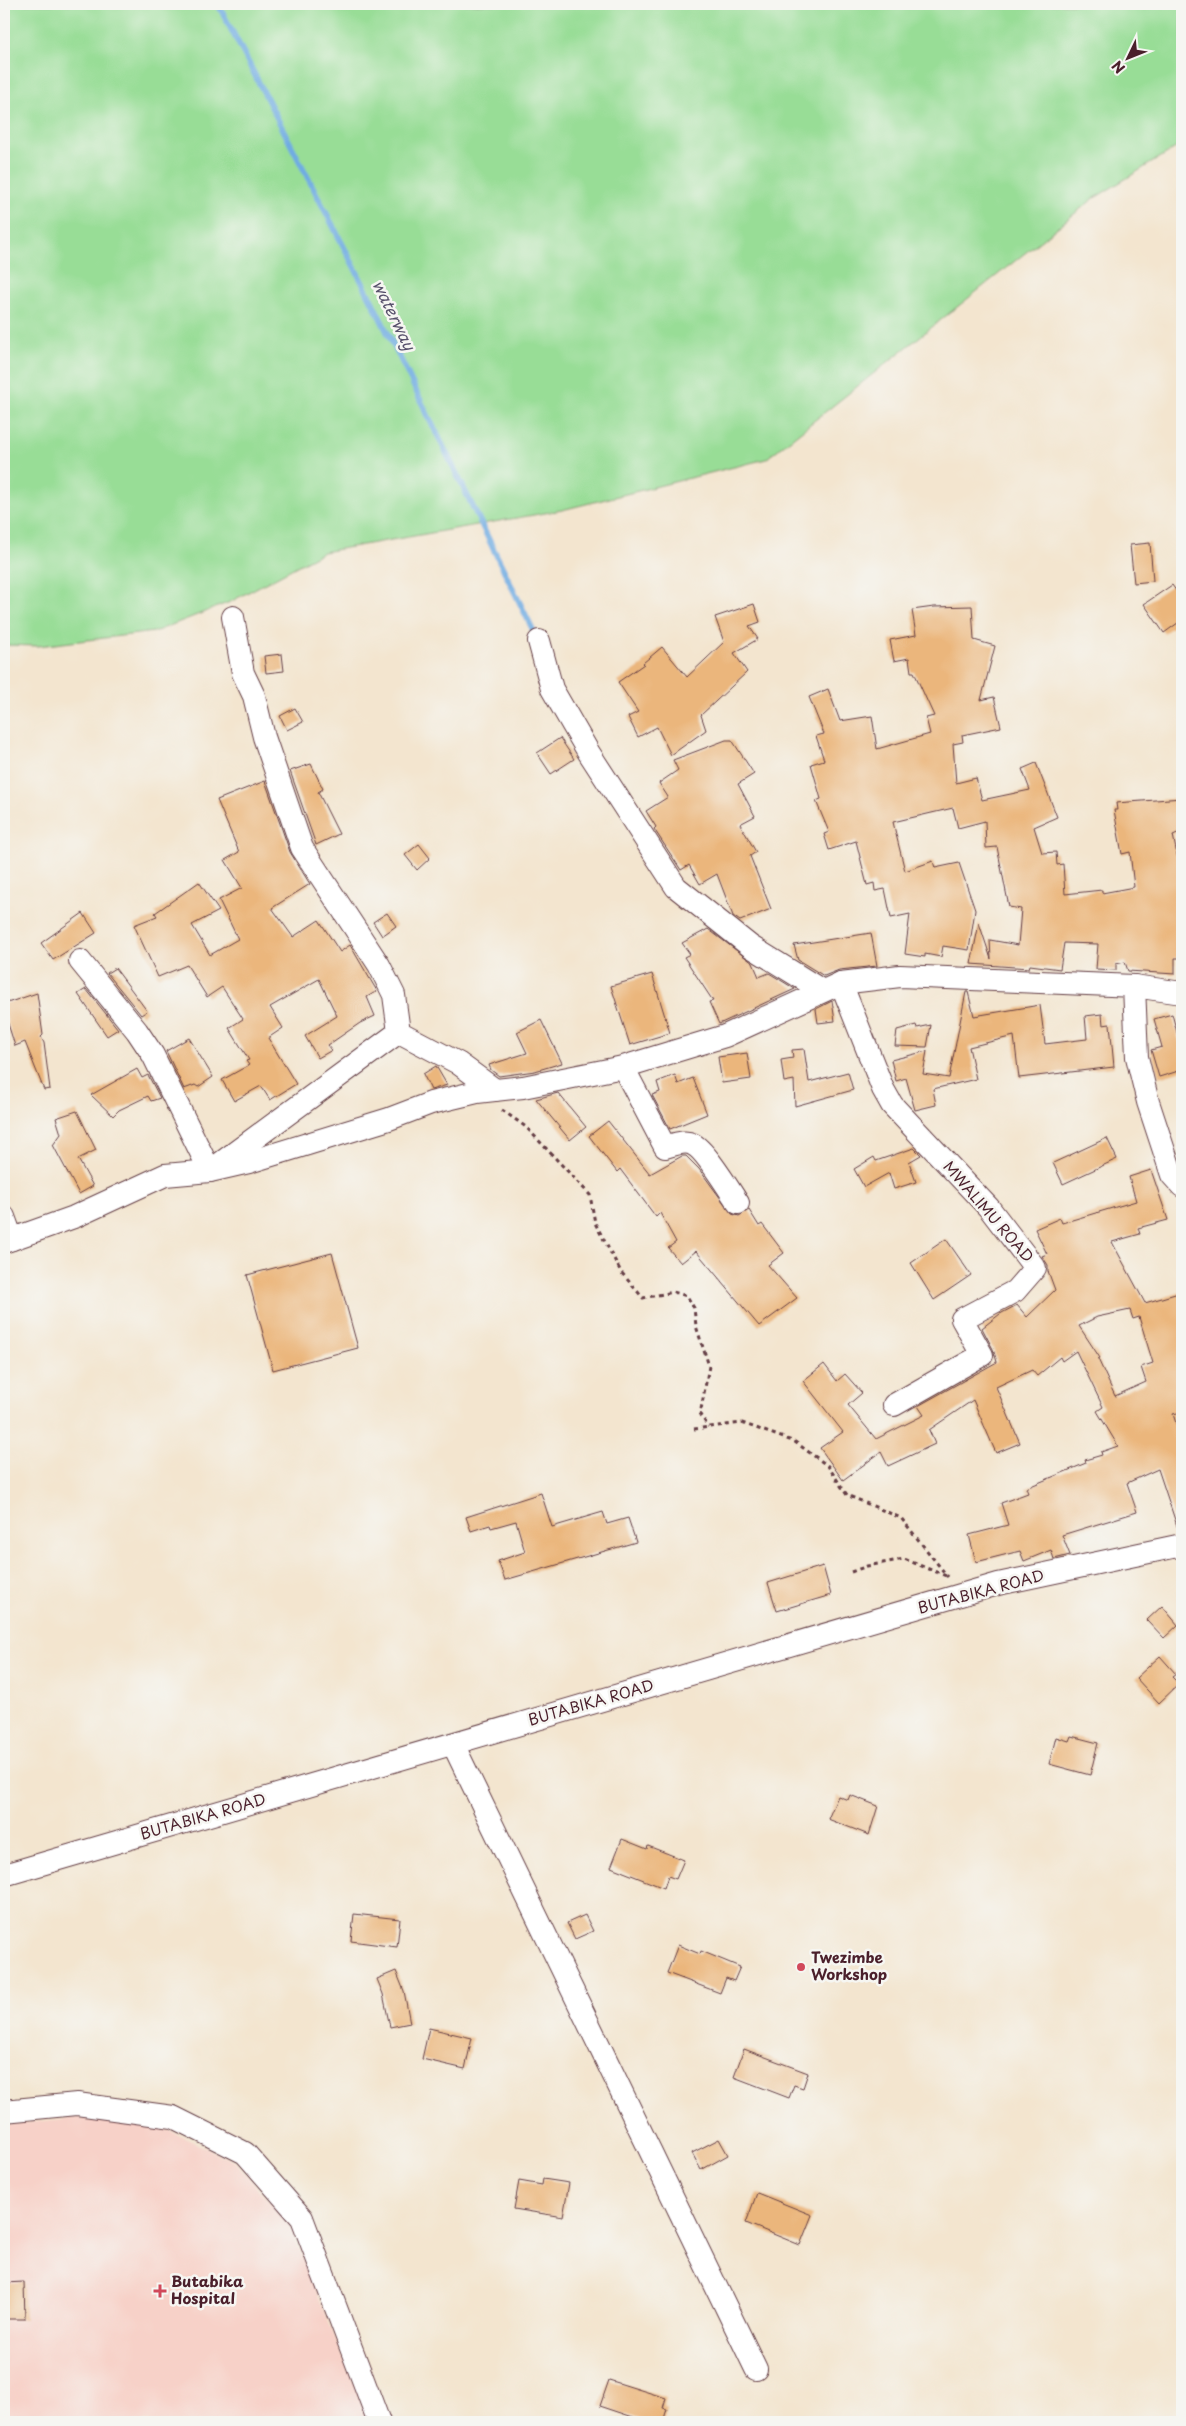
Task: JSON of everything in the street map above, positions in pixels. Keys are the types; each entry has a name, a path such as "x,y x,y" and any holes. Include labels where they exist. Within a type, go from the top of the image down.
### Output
{"street":[{"path":"233,617 243,673 254,696 264,737 302,848 379,965 394,995 399,1032"},
{"path":"539,641 552,689 589,752 676,887 750,946 831,987"},
{"path":"80,961 137,1031 153,1055 210,1171"},
{"path":"4,1217 8,1241 74,1217 165,1175 210,1171 249,1162 388,1119 431,1102 623,1067 725,1036 831,987 900,976 1134,986 1182,993"},
{"path":"1134,986 1137,1057 1148,1102 1172,1175 1182,1186"},
{"name":"MWALIMU ROAD","path":"831,987 892,1105 989,1208 1035,1268 1015,1291 962,1319 982,1355 894,1405"},
{"path":"399,1032 458,1063 486,1091"},
{"path":"210,1171 399,1032"},
{"path":"623,1067 665,1147 684,1142 693,1144 702,1152 738,1203"},
{"name":"BUTABIKA ROAD","path":"4,1875 998,1584 1182,1545"},
{"path":"453,1744 756,2369"},
{"path":"4,2111 77,2104 174,2117 245,2154 302,2218 380,2422"}],"path":[{"path":"486,1091 526,1127 590,1195 595,1222 621,1272 643,1298 674,1292 687,1296 694,1308 696,1326 709,1366 700,1415 709,1427"},
{"path":"694,1429 742,1423 795,1442 828,1466 847,1495 901,1518 948,1578"},
{"path":"851,1572 867,1566 904,1559 948,1578 956,1579"}],"shaded area":[{"name":"Butabika Hospital","path":"81,2117 168,2130 235,2162 289,2224 370,2422 4,2422 4,2125"}],"green space":[{"path":"4,4 1182,4 1182,144 1093,199 766,459 562,510 323,552 230,602 154,632 38,646 4,645"}],"building":[{"path":"1150,543 1153,581 1134,583 1130,545"},
{"path":"1172,585 1182,599 1182,620 1164,633 1144,604"},
{"path":"754,604 760,622 749,626 758,639 734,653 747,672 701,715 706,730 671,755 657,727 638,737 628,717 638,712 618,682 644,664 662,647 687,677 724,642 715,617"},
{"path":"972,606 974,640 995,646 981,700 994,697 1001,727 962,735 963,742 953,744 956,783 976,778 982,800 1030,790 1022,769 1036,763 1057,817 1034,827 1042,853 1056,852 1057,865 1063,864 1065,894 1102,890 1102,893 1134,887 1130,852 1122,854 1114,810 1117,810 1116,803 1182,798 1182,831 1173,835 1182,880 1182,958 1175,958 1175,974 1128,971 1125,962 1116,964 1116,970 1096,969 1098,944 1064,943 1060,969 1030,965 1029,968 971,964 979,923 991,959 990,940 1018,945 1021,909 1009,907 997,847 986,848 985,821 958,828 953,808 893,822 905,871 933,861 935,868 959,863 975,910 969,950 943,946 941,957 925,954 925,957 905,954 910,914 891,918 885,889 875,891 874,883 867,885 856,841 829,850 824,834 829,832 816,801 821,799 811,764 824,760 816,736 824,734 809,697 828,689 840,721 872,716 877,749 930,734 926,718 934,716 914,672 911,672 909,658 894,661 890,640 916,635 912,610 934,607"},
{"path":"282,654 284,671 266,673 264,656"},
{"path":"295,708 303,722 287,730 280,716"},
{"path":"560,738 574,759 551,774 537,753"},
{"path":"726,740 732,740 754,774 738,784 755,816 740,824 756,852 750,856 771,909 740,921 733,916 717,874 700,884 689,865 681,870 654,829 656,827 646,811 668,797 659,783 678,770 673,760"},
{"path":"311,764 323,789 318,792 339,834 316,845 290,771"},
{"path":"265,781 290,852 310,884 272,908 293,937 319,920 340,952 350,945 377,991 367,997 375,1016 360,1023 328,1045 332,1050 318,1058 305,1036 337,1016 319,979 270,1007 283,1028 268,1038 296,1084 270,1100 261,1086 234,1101 222,1080 249,1065 246,1061 249,1060 229,1028 243,1019 222,987 207,997 187,965 158,977 134,925 157,916 155,913 199,882 219,911 192,925 210,955 238,939 219,900 242,888 225,860 239,852 217,800"},
{"path":"419,844 430,858 417,870 405,855"},
{"path":"83,913 96,933 53,960 41,943"},
{"path":"387,913 396,926 382,936 373,922"},
{"path":"708,929 753,963 759,977 769,973 795,989 719,1024 709,1002 713,1001 684,957 690,954 682,943"},
{"path":"871,933 877,966 839,970 824,976 798,960 794,945"},
{"path":"115,968 147,1011 141,1015 107,973"},
{"path":"652,974 670,1033 630,1045 611,986"},
{"path":"86,989 118,1029 107,1036 78,994"},
{"path":"966,992 968,992 974,1016 1040,1005 1045,1044 1087,1039 1085,1016 1102,1014 1103,1025 1110,1024 1114,1067 1019,1078 1014,1036 969,1047 976,1079 933,1089 936,1105 915,1110 906,1078 896,1081 891,1060 927,1051 923,1074 949,1078"},
{"path":"37,993 43,1035 41,1037 44,1043 50,1089 44,1090 25,1042 15,1046 4,1011 4,1004"},
{"path":"832,1001 835,1021 818,1023 816,1009"},
{"path":"1172,1014 1182,1051 1182,1070 1159,1077 1151,1050 1162,1047 1154,1019"},
{"path":"541,1020 562,1063 535,1071 499,1076 491,1070 489,1065 527,1053 517,1032"},
{"path":"916,1025 917,1028 931,1025 927,1047 895,1046 897,1030"},
{"path":"189,1038 213,1077 198,1087 195,1085 184,1089 166,1051"},
{"path":"804,1049 809,1082 848,1072 853,1090 795,1106 794,1080 784,1082 781,1060 793,1058 792,1050"},
{"path":"747,1053 751,1079 722,1083 718,1057"},
{"path":"436,1066 447,1085 431,1090 423,1074"},
{"path":"137,1069 142,1078 148,1075 160,1098 151,1101 148,1096 119,1110 113,1116 91,1095"},
{"path":"675,1075 678,1084 693,1078 707,1114 670,1129 652,1095 660,1092 657,1082"},
{"path":"558,1093 586,1127 570,1140 536,1099"},
{"path":"77,1111 96,1150 78,1159 93,1186 79,1194 53,1145 61,1134 56,1118"},
{"path":"608,1121 650,1174 682,1156 686,1156 699,1169 732,1214 739,1216 749,1210 759,1226 762,1224 784,1253 768,1265 797,1298 759,1326 696,1251 681,1263 668,1248 676,1242 660,1213 656,1217 620,1169 617,1172 589,1136"},
{"path":"1107,1138 1117,1159 1063,1184 1053,1163"},
{"path":"914,1148 921,1155 909,1162 916,1182 894,1189 889,1173 864,1187 854,1169 874,1157 876,1161"},
{"path":"1151,1170 1168,1220 1138,1228 1140,1234 1112,1242 1145,1303 1182,1292 1182,1412 1173,1414 1182,1442 1182,1532 1179,1532 1158,1469 1127,1483 1137,1512 1062,1535 1070,1555 1054,1559 1051,1550 1024,1561 1020,1551 976,1562 969,1535 1008,1525 1001,1503 1028,1493 1026,1488 1086,1463 1085,1460 1102,1455 1101,1452 1118,1446 1097,1411 1103,1407 1076,1351 1062,1361 1060,1357 1037,1376 1032,1370 996,1387 1020,1443 996,1453 973,1400 929,1430 935,1444 888,1466 881,1452 843,1480 820,1448 843,1432 803,1381 824,1364 837,1381 845,1374 862,1393 848,1405 876,1439 924,1415 918,1406 997,1362 993,1349 982,1328 1000,1314 1017,1305 1027,1317 1055,1290 1048,1271 1048,1265 1042,1256 1047,1254 1035,1229 1060,1218 1062,1223 1136,1201 1129,1177","holes":["1130,1310 1133,1319 1139,1317 1153,1363 1141,1367 1146,1382 1115,1396 1098,1359 1100,1358 1079,1326 1097,1317"]},
{"path":"946,1239 971,1275 934,1300 911,1263"},
{"path":"332,1253 358,1348 273,1370 247,1275"},
{"path":"541,1493 552,1527 603,1512 607,1524 628,1518 636,1542 505,1580 498,1561 525,1552 516,1521 491,1528 490,1525 471,1531 466,1517"},
{"path":"823,1566 831,1595 777,1611 768,1583"},
{"path":"1162,1606 1178,1625 1164,1638 1147,1620"},
{"path":"1160,1656 1176,1674 1172,1677 1179,1684 1159,1703 1136,1678"},
{"path":"1071,1736 1098,1743 1090,1775 1049,1764 1056,1737 1069,1741"},
{"path":"850,1795 878,1806 869,1835 828,1819 838,1796 848,1800"},
{"path":"622,1839 647,1849 648,1846 684,1860 676,1879 668,1876 664,1888 611,1867"},
{"path":"354,1914 400,1919 397,1947 351,1941"},
{"path":"585,1915 593,1931 575,1939 567,1923"},
{"path":"678,1945 700,1954 701,1951 740,1967 734,1981 726,1978 720,1993 667,1973"},
{"path":"396,1971 404,1991 410,2023 390,2027 383,1994 377,1979"},
{"path":"429,2028 472,2038 465,2069 422,2059"},
{"path":"744,2049 808,2073 803,2088 794,2085 789,2098 734,2077"},
{"path":"719,2139 728,2155 701,2170 692,2153"},
{"path":"543,2179 569,2183 563,2217 514,2209 519,2181 542,2185"},
{"path":"757,2193 812,2215 800,2245 746,2223"},
{"path":"24,2282 25,2319 4,2319 4,2283"},
{"path":"609,2380 666,2398 663,2408 667,2409 663,2422 648,2422 600,2406"}],"waterway":[{"name":"waterway","path":"218,4 373,303 537,638"}],"place":[{"name":"Twezimbe Workshop","path":"801,1967"},
{"name":"Butabika Hospital","path":"160,2291"}]}
